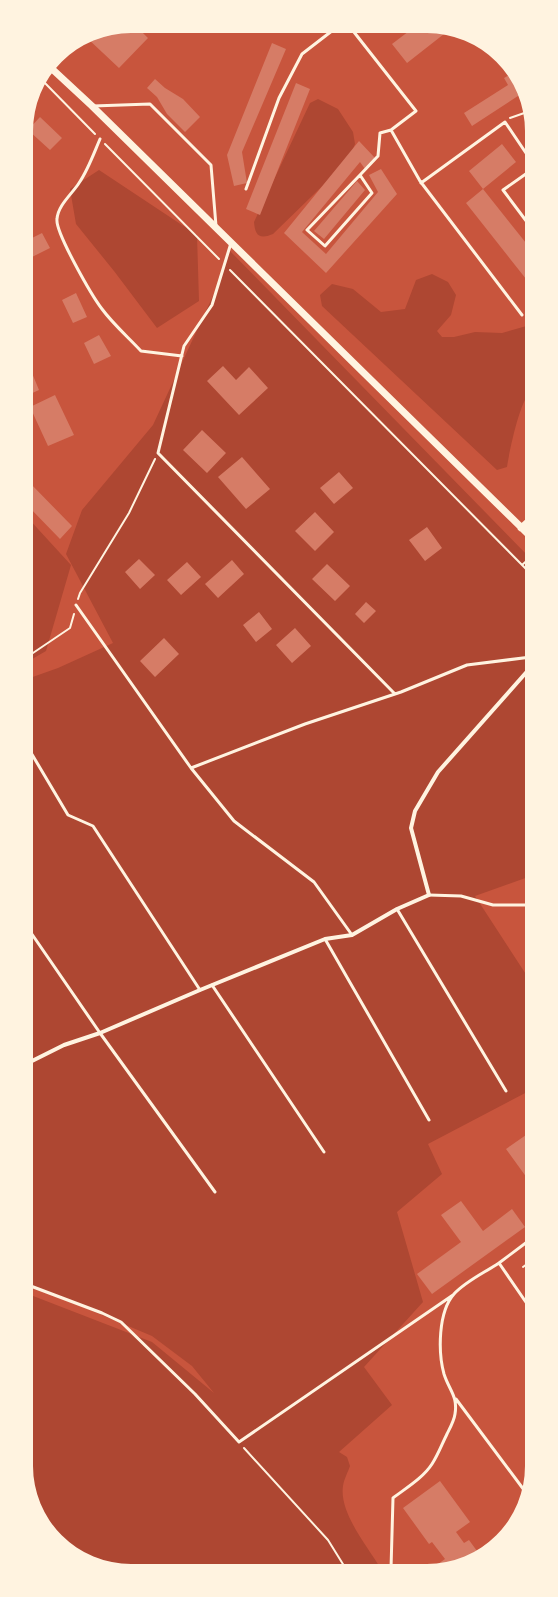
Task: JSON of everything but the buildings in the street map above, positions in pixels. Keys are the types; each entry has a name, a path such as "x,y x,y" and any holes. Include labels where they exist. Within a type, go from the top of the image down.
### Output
{"street":[{"path":"54,70 92,106 525,532"},
{"path":"521,528 525,524"},
{"path":"33,1060 64,1045 100,1033 212,985 326,939 352,935 397,909 429,896 411,828 416,811 438,772 525,674"}],"lane":[{"path":"246,189 279,98 302,54 329,33"},
{"path":"355,33 416,110 391,130 380,133 378,156 306,230 325,246 372,193 360,175"},
{"path":"92,106 150,104 211,165 216,228"},
{"path":"422,183 505,122 525,152"},
{"path":"391,130 422,183 522,315"},
{"path":"100,139 80,182 69,195 58,214 56,220 58,230 63,242 101,308 141,351 182,356"},
{"path":"525,175 503,190 525,219"},
{"path":"231,243 212,305 184,346 158,453 395,694"},
{"path":"76,605 191,768 234,821 314,882 352,935"},
{"path":"191,768 305,724 395,694 467,665 525,658"},
{"path":"33,756 68,815 93,826 200,990"},
{"path":"429,896 461,896 493,905 525,905"},
{"path":"397,909 506,1091"},
{"path":"33,936 100,1033 215,1192"},
{"path":"326,939 429,1120"},
{"path":"212,985 324,1152"},
{"path":"33,1287 102,1313 121,1322 195,1394 239,1442 525,1244"},
{"path":"499,1263 525,1300"},
{"path":"453,1295 444,1313 440,1339 444,1373 448,1385 455,1398 522,1488"},
{"path":"392,1564 393,1498 423,1474 432,1464 455,1415 455,1398"}],"path":[{"path":"45,83 525,568"},
{"path":"505,122 512,116 523,113"},
{"path":"33,653 70,628 80,593 129,513 158,453"},
{"path":"522,565 525,562"},
{"path":"239,1442 328,1540 343,1564"}],"shaded area":[{"path":"318,99 338,109 353,132 355,144 348,161 273,234 261,236 255,230 254,222 310,103"},
{"path":"99,170 197,235 199,301 157,328 76,224 70,189"},
{"path":"230,251 525,553 525,878 475,896 525,973 525,1093 428,1144 442,1174 397,1212 423,1302 364,1367 392,1405 339,1452 347,1457 350,1466 343,1486 345,1507 356,1529 378,1564 125,1564 100,1559 71,1544 53,1526 40,1503 33,1472 33,1296 152,1342 214,1393 192,1366 152,1336 33,1286 33,677 58,668 113,643 66,554 82,510 153,425 218,285"},
{"path":"432,274 448,282 456,295 451,315 437,331 442,337 454,337 475,332 502,333 525,326 525,400 519,416 507,467 497,470 322,306 320,295 332,284 353,289 381,312 405,309 416,280"},
{"path":"33,524 71,565 46,651 33,659"}]}
